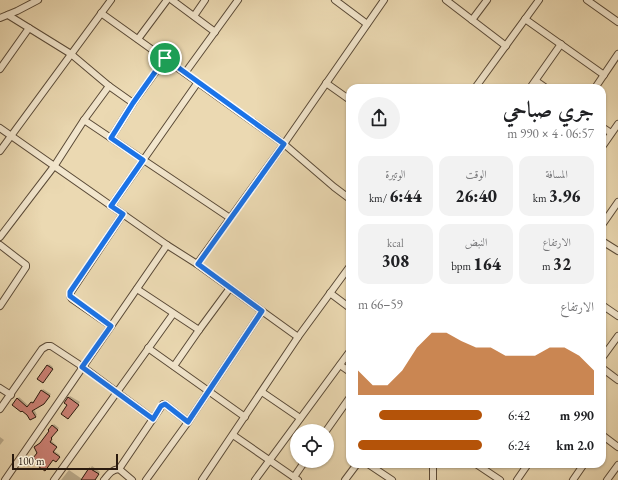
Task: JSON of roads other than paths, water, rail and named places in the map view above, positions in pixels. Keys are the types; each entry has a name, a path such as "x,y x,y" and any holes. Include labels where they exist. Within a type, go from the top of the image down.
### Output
{"street":[{"path":"0,18 38,0"},
{"path":"0,151 110,0"},
{"path":"138,39 167,0"},
{"path":"172,0 215,32"},
{"path":"194,16 205,0"},
{"path":"186,73 238,0"},
{"path":"335,0 367,24"},
{"path":"198,264 384,0"},
{"path":"446,0 506,46"},
{"path":"472,20 487,0"},
{"path":"479,84 539,0"},
{"path":"588,0 618,22"},
{"path":"101,13 284,144 346,196"},
{"path":"8,14 71,54 109,86 133,103"},
{"path":"525,19 604,75"},
{"path":"0,69 29,28"},
{"path":"533,84 561,44"},
{"path":"598,84 618,54"},
{"path":"111,138 133,103 165,58"},
{"path":"536,81 540,84"},
{"path":"111,206 198,82"},
{"path":"326,83 346,97"},
{"path":"0,237 54,165 109,86"},
{"path":"84,120 230,218"},
{"path":"606,141 618,124"},
{"path":"0,128 167,245 198,264 298,337"},
{"path":"606,129 611,133"},
{"path":"606,219 618,202"},
{"path":"111,326 72,298 70,296 70,292 123,214"},
{"path":"606,244 618,251"},
{"path":"0,245 26,265 26,267 0,306"},
{"path":"5,480 167,245"},
{"path":"202,480 298,337 346,271"},
{"path":"174,366 230,288"},
{"path":"137,289 199,330"},
{"path":"330,293 346,305"},
{"path":"606,308 618,316"},
{"path":"146,480 188,422 262,311"},
{"path":"54,480 173,314"},
{"path":"606,352 618,336"},
{"path":"0,409 42,349 47,346 51,346 153,419"},
{"path":"148,348 245,417"},
{"path":"255,480 346,357"},
{"path":"340,365 346,369"},
{"path":"606,371 618,380"},
{"path":"0,388 11,395"},
{"path":"262,392 300,418"},
{"path":"331,424 346,403"},
{"path":"104,480 110,472 119,469 161,406 165,404 188,422"},
{"path":"233,435 296,479 302,468"},
{"path":"606,439 618,447"},
{"path":"608,480 618,465"},
{"path":"345,480 354,468"},
{"path":"374,468 392,480"},
{"path":"433,480 434,468"},
{"path":"482,468 500,480"},
{"path":"517,480 525,468"},
{"path":"573,480 581,468"},
{"path":"119,469 132,480"}]}
